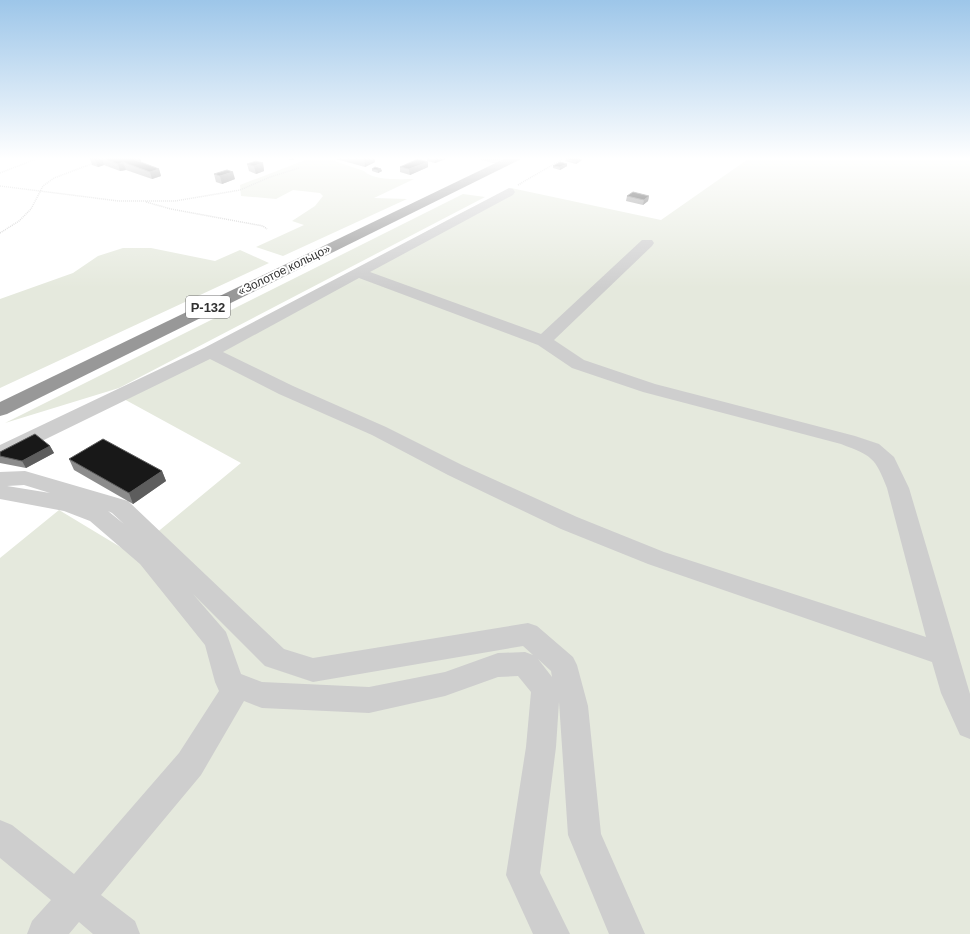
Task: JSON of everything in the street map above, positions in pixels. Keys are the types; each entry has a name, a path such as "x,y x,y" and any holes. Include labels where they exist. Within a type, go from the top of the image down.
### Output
{"highway":[{"name":"Р-132","path":"413,204 420,201"},
{"name":"Р-132","path":"413,204 421,201"},
{"name":"«Золотое кольцо»","path":"0,399 413,204"},
{"name":"«Золотое кольцо»","path":"0,410 413,204"}],"lane":[{"path":"0,453 210,352 493,201"},
{"path":"544,341 647,243"},
{"path":"358,273 544,341 578,364 649,388 848,440 872,449 887,462 898,488 955,693 970,725"},
{"path":"210,352 286,390 379,431 455,470 569,523 656,558 944,654"},
{"path":"0,479 25,478 120,506 275,658 313,670 528,634 563,665 574,706 585,835 627,934"},
{"path":"0,492 68,504 98,515 148,558 216,640 229,682 262,695 369,700 445,684 498,665 525,664 545,689 542,747 523,875 552,934"},
{"path":"45,934 190,764 238,686"},
{"path":"0,837 122,934"}],"path":[{"path":"0,234 19,221 27,213 35,201"},
{"path":"116,201 177,201"},
{"path":"142,201 171,209 263,226 267,229"}],"shaded area":[{"path":"319,201 404,201 283,256 256,247 304,225 292,221 315,206"},
{"path":"450,201 478,201 119,388 5,423"},
{"path":"486,201 570,201 661,220 689,201 970,201 970,934 0,934 0,558 59,510 122,548 149,539 241,463 122,398"},
{"path":"123,248 151,248 215,261 240,250 269,263 0,388 0,299 73,273 98,256"}],"building":[{"path":"35,434 50,446 22,461 0,456 0,452"},
{"path":"103,439 162,471 129,493 69,459"}]}
